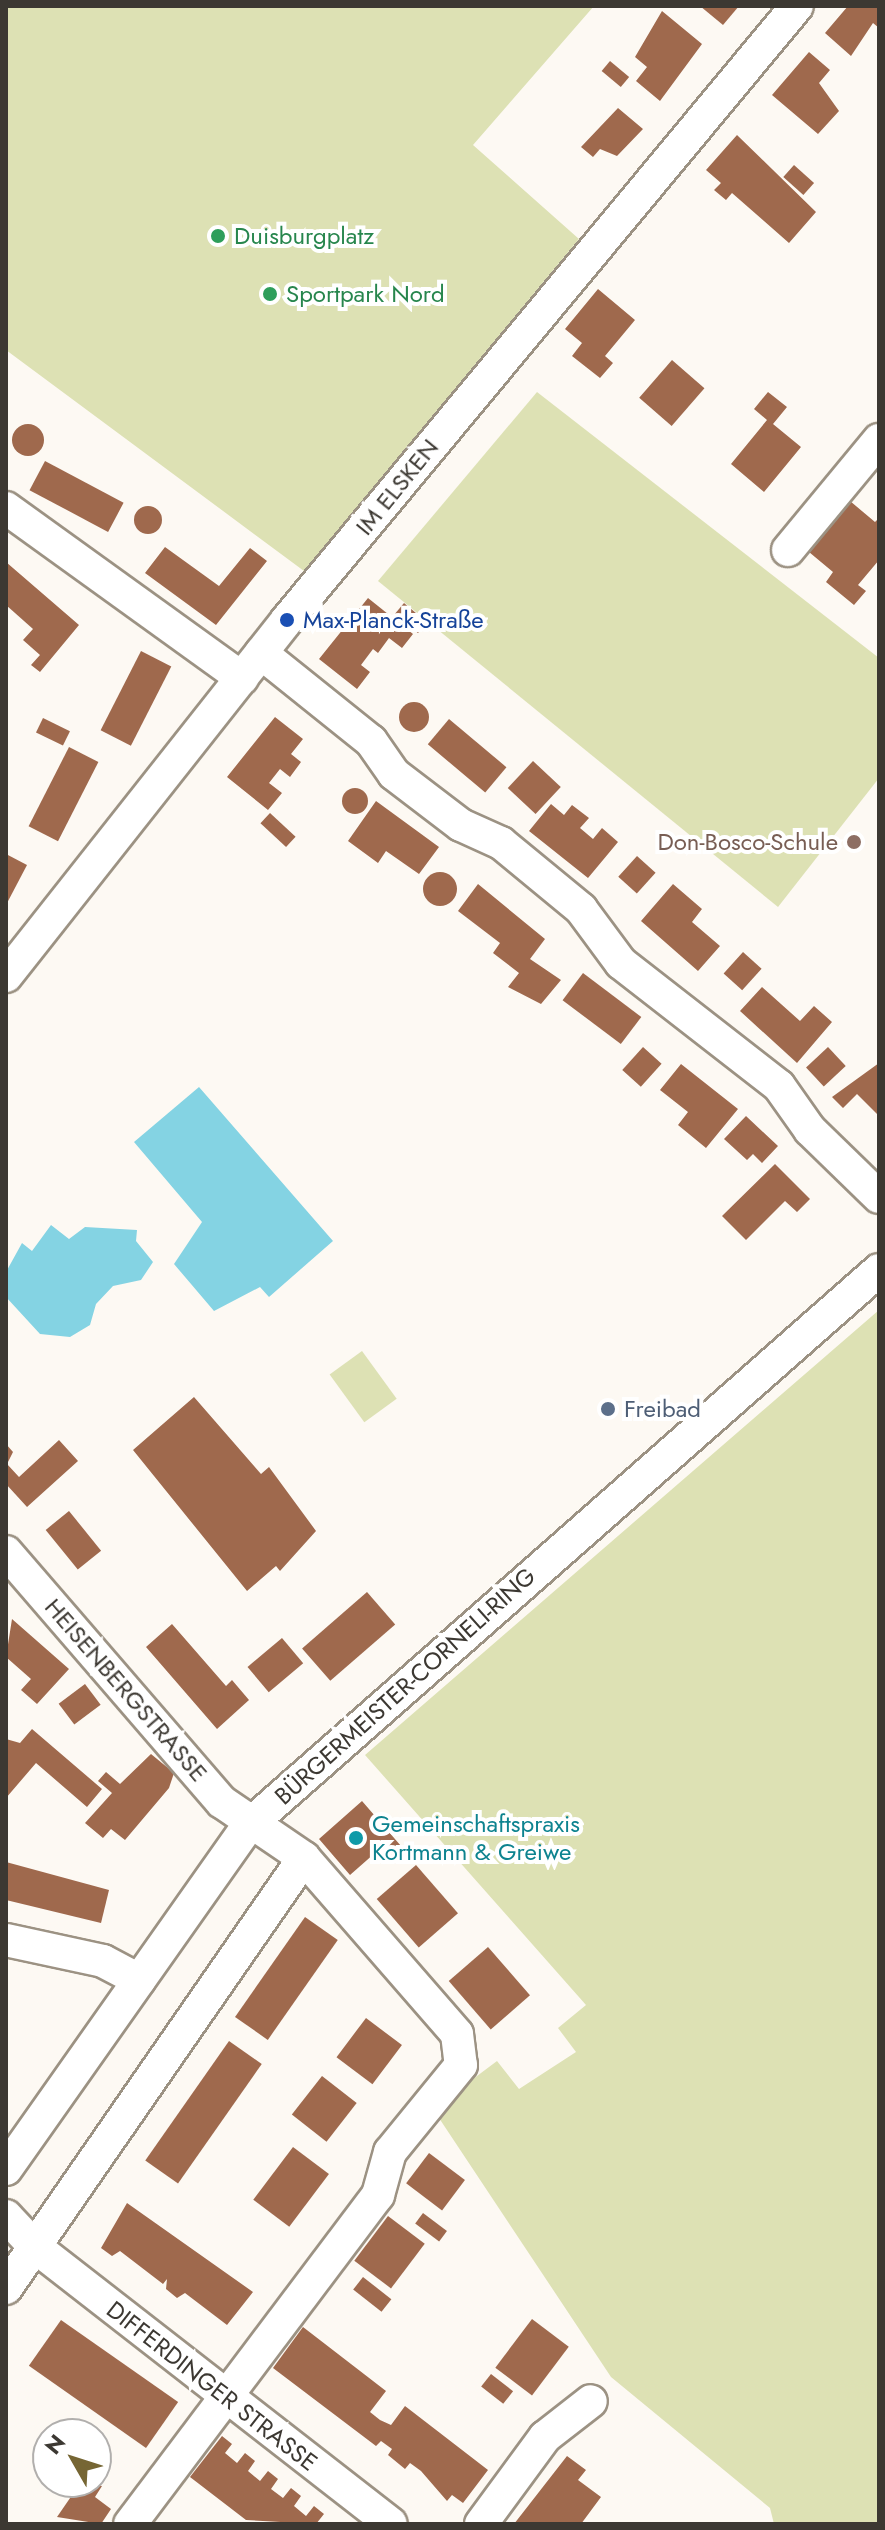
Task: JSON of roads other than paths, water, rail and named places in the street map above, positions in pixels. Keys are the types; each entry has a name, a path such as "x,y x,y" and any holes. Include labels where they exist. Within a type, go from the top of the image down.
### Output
{"street":[{"name":"IM ELSKEN","path":"6,976 252,665 797,6"},
{"path":"788,550 879,440"},
{"path":"6,508 371,741 394,774 461,825 501,843 581,909 621,963 779,1086 810,1130 879,1197"},
{"name":"BÜRGERMEISTER-CORNELI-RING","path":"6,2169 248,1826 879,1270"},
{"name":"HEISENBERGSTRASSE","path":"6,1552 248,1826 304,1858"},
{"path":"130,2524 223,2396 378,2195 390,2152 461,2065 457,2034 304,1858 283,1794"},
{"path":"6,2288 20,2245 304,1858"},
{"path":"6,1940 103,1961 139,1980"},
{"name":"DIFFERDINGER STRASSE","path":"6,2216 20,2245 391,2524"},
{"path":"481,2524 545,2437 591,2401"}],"water":[{"path":"199,1087 333,1241 269,1297 260,1287 214,1311 174,1264 202,1222 134,1142"},
{"path":"51,1225 69,1239 85,1227 137,1230 136,1241 153,1262 141,1280 113,1286 96,1304 90,1325 70,1337 40,1334 6,1297 6,1272 22,1243 32,1251"}],"place":[{"name":"Duisburgplatz","path":"218,236"},
{"name":"Sportpark Nord","path":"270,294"},
{"name":"Max-Planck-Straße","path":"287,620"},
{"name":"Don-Bosco-Schule","path":"854,842"},
{"name":"Freibad","path":"608,1409"},
{"name":"Gemeinschaftspraxis Kortmann & Greiwe","path":"356,1838"}]}
